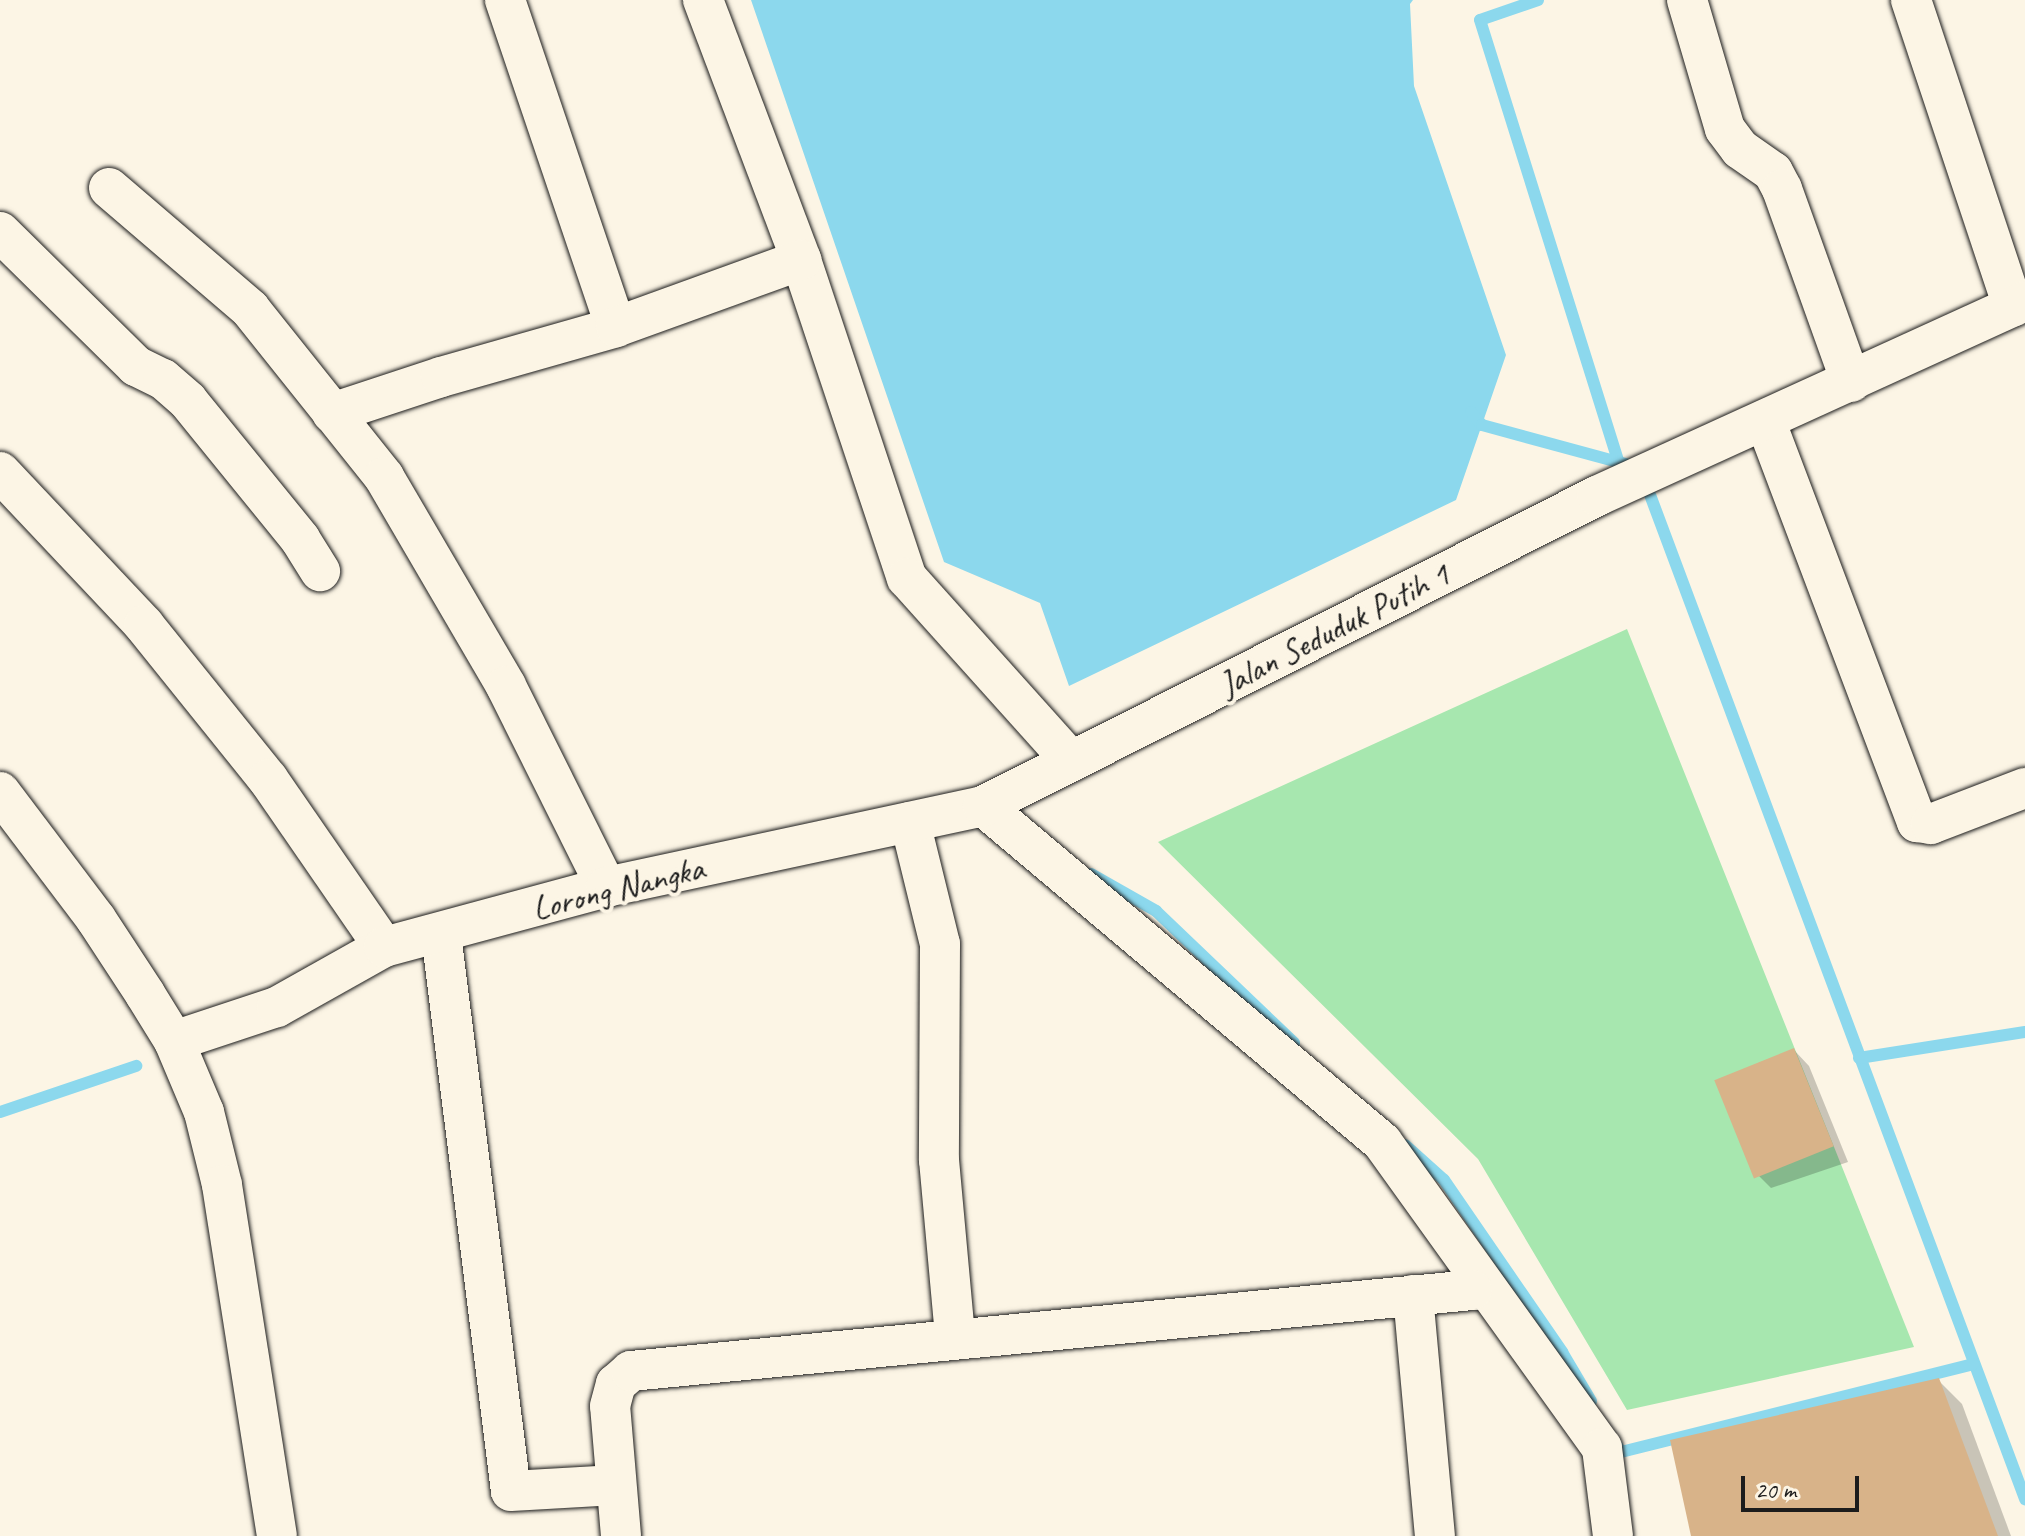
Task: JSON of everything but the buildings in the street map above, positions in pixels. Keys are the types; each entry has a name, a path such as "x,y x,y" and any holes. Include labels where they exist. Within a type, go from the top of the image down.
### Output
{"street":[{"path":"505,0 616,327"},
{"path":"703,0 801,260 907,578 1071,761"},
{"path":"1687,0 1725,129 1740,149 1773,172 1782,189 1851,382"},
{"path":"1911,0 2019,304 1765,420 1917,822 1931,824 2025,788"},
{"path":"109,188 250,309 384,477 506,686 606,887"},
{"path":"0,232 136,366 163,379 188,401 300,539 320,571"},
{"path":"332,413 441,377 616,327 801,260"},
{"name":"Jalan Seduduk Putih 1","path":"1071,761 1597,496 1765,420"},
{"path":"0,472 144,625 182,672 268,779 384,947"},
{"name":"Lorong Nangka","path":"174,1041 277,1007 384,947 606,887 915,836 987,809 1071,761"},
{"path":"0,792 96,919 174,1041 204,1112 222,1185 277,1536"},
{"path":"987,809 1382,1142 1602,1448 1613,1536"},
{"path":"915,836 940,944 939,1160 955,1337"},
{"path":"441,934 511,1491 616,1485"},
{"path":"621,1536 612,1393 622,1377 631,1371 955,1337 1472,1290"},
{"path":"1413,1295 1435,1536"}],"green space":[{"path":"1627,629 1914,1347 1627,1410 1478,1159 1158,842"}],"water":[{"path":"751,0 1413,0 1410,4 1414,86 1506,355 1456,500 1069,686 1040,603 944,562"}],"waterway":[{"path":"1538,0 1480,20 1618,461"},
{"path":"1471,412 1482,425 1640,468 2025,1499"},
{"path":"1091,874 1156,911 1294,1043"},
{"path":"1859,1058 2025,1032"},
{"path":"0,1112 136,1066"},
{"path":"1405,1145 1444,1180 1562,1352 1591,1401"},
{"path":"1614,1441 1621,1452 1973,1364"}]}
